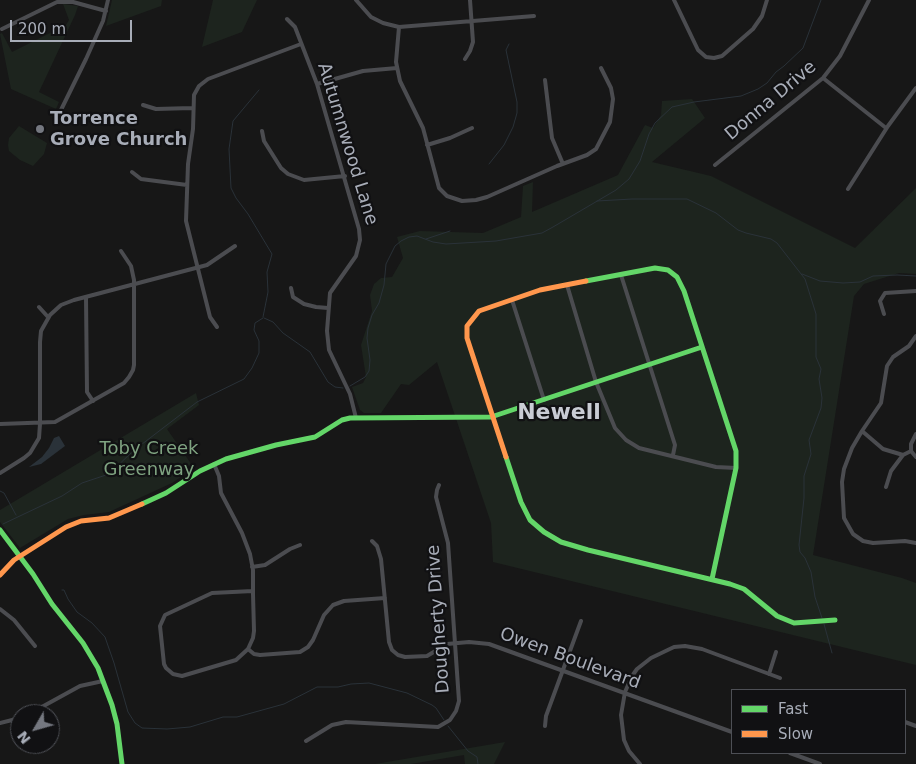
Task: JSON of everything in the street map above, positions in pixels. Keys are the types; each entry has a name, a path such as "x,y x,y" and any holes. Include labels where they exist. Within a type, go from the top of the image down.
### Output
{"street":[{"path":"59,114 103,21 108,0"},
{"path":"356,0 371,17 383,24 399,27 534,16"},
{"path":"465,59 473,42 470,0"},
{"path":"674,0 698,50 706,57 714,58 722,56 753,29 762,16 767,0"},
{"name":"Donna Drive","path":"715,165 823,78 840,56 869,0"},
{"path":"2,29 57,2 73,2 106,11"},
{"name":"Autumnwood Lane","path":"287,19 294,25 317,84 359,229 360,240 356,256 330,293 327,337 329,350 350,394 356,418"},
{"path":"399,27 397,68 401,85 421,122 439,188 447,196 462,201 487,197 592,152 600,144 612,114 613,99 601,68"},
{"path":"217,326 211,320 186,221 188,158 193,129 192,108 194,95 204,82 301,44"},
{"path":"317,84 363,71 397,68"},
{"path":"823,78 886,128"},
{"path":"545,80 552,138 563,164"},
{"path":"848,189 886,128 916,88"},
{"path":"143,105 156,109 192,108"},
{"path":"427,145 450,138 472,128"},
{"path":"262,131 264,141 281,168 288,174 304,180 345,176"},
{"path":"132,172 140,179 187,185"},
{"path":"0,473 30,453 39,438 40,342 41,331 48,317 61,305 198,268 212,262 235,246"},
{"path":"0,424 40,424 59,420 124,383 133,370 134,285 131,266 121,252"},
{"path":"712,579 736,468 736,451 684,291 677,277 668,270 655,268 540,290 480,311 472,317 467,326 467,338 492,417 521,502 530,520 544,532 561,542 588,550 712,579 744,589 777,616 794,623 835,620"},
{"path":"621,275 675,445 673,456"},
{"path":"567,285 596,382 615,428 626,440 639,448 716,467 736,468"},
{"path":"291,288 294,297 304,304 328,308"},
{"path":"884,314 880,301 886,293 916,291"},
{"path":"86,297 87,392 93,401"},
{"path":"512,300 544,400"},
{"path":"39,308 48,317"},
{"path":"916,336 909,346 890,361 886,372 880,406 862,431 846,462 842,477 843,511 846,525 853,534 867,542 905,541 916,543"},
{"path":"0,575 6,567 20,556 66,527 81,521 109,518 166,493 214,464 242,454 315,437 342,420 356,418 492,417 702,347"},
{"path":"862,431 883,449 903,455"},
{"path":"916,434 911,444 911,451 916,457"},
{"path":"886,487 888,476 903,455 911,451"},
{"path":"214,464 219,476 221,493 247,544 252,567 253,591 254,635 248,649 236,660 185,675 175,675 169,671 164,664 160,626 162,618 168,612 208,594 253,591"},
{"name":"Dougherty Drive","path":"306,741 332,725 346,722 434,727 445,724 454,715 459,701 448,543 436,497 439,485"},
{"path":"0,530 52,604 83,643 103,681 117,724 122,764"},
{"name":"Owen Boulevard","path":"372,541 380,551 389,642 392,650 398,655 405,657 427,656 444,645 489,644 731,732"},
{"path":"252,567 268,564 290,549 300,545"},
{"path":"248,649 254,654 260,655 300,652 308,647 323,617 334,605 344,601 385,598"},
{"path":"0,609 14,620 35,646"},
{"path":"545,726 546,716 581,621"},
{"path":"640,764 629,751 623,736 621,715 625,692 632,676 637,669 656,655 674,647 685,646 702,649 780,678"},
{"path":"769,674 776,652"},
{"path":"47,704 80,686 103,681"},
{"path":"793,754 820,764"}],"green space":[{"path":"112,0 162,0 161,6 106,26"},
{"path":"213,0 257,0 242,32 202,47"},
{"path":"63,4 78,6 39,92 59,102 56,109 11,89 0,34 2,33 12,52 66,25 69,20"},
{"path":"692,99 705,118 652,162 711,176 855,248 916,188 916,274 899,273 864,284 854,296 813,555 916,583 916,665 493,562 491,523 437,362 409,385 401,384 381,413 364,413 360,410 352,387 363,383 366,377 361,345 372,311 370,295 374,284 381,278 392,277 403,258 397,237 420,231 483,233 521,217 523,186 533,182 532,212 618,175 645,125 653,128 661,115 662,101"},
{"path":"19,126 47,143 44,154 33,166 20,160 9,151 9,138"},
{"name":"Toby Creek Greenway","path":"196,393 199,405 167,429 194,468 172,483 109,512 68,519 20,548 0,522 0,510"},
{"path":"505,742 494,764 465,764 464,755 411,764 375,764"}],"shaded area":[{"path":"59,436 65,446 41,464 29,467 42,457 54,438"}],"waterway":[{"path":"350,386 365,377 369,371 368,328 372,315 379,303 384,285 386,264 395,246 401,241 417,236 433,242 446,244 496,241 542,233 553,227 616,190 629,179 640,161 649,134 655,123 672,107 741,96 767,83 776,72 803,48 821,0"},
{"path":"489,164 504,145 513,127 517,113 517,102 506,50 509,44"},
{"path":"259,90 233,121 229,149 231,188 272,254 267,272 268,292 263,317"},
{"path":"597,201 687,199 716,213 738,230 771,239 777,243 805,279 816,314 816,357 821,369 819,379 822,398 821,408 809,440 811,454 804,476 804,498 799,545 800,552 811,572 815,597 822,618"},
{"path":"426,239 450,231"},
{"path":"802,274 820,281 843,283 860,282 873,276 916,276"},
{"path":"3,524 62,496 82,483 109,474 133,451 197,402 244,379 259,353 259,341 254,330 255,323 263,318"},
{"path":"264,318 273,322 283,333 310,352 328,382 335,387 343,388"},
{"path":"0,491 4,493 16,515"},
{"path":"62,590 64,590 77,612 92,623 105,637 128,712 135,723 142,728 167,729 190,727 223,717 237,717 284,704 317,687 338,687 369,683 407,693 432,705 444,720"},
{"path":"824,624 832,653"},
{"path":"448,726 468,751 477,757 478,764"}],"traffic: fast":[{"path":"586,281 655,268 668,270 677,277 684,291 736,451 736,468 712,579"},
{"path":"142,504 166,493 200,471 226,459 276,445 315,437 342,420 350,418 491,417 702,347"},
{"path":"506,457 521,502 530,520 544,532 561,542 730,584 744,589 777,616 794,623 835,620"},
{"path":"0,530 33,574 52,604 83,643 98,668 117,724 122,764"}],"traffic: slow":[{"path":"506,457 467,338 467,326 479,311 540,290 586,281"},
{"path":"0,575 14,560 66,527 81,521 109,518 142,504"}],"place":[{"name":"Torrence Grove Church","path":"40,129"}],"district":[{"name":"Newell","path":"559,413"}]}
